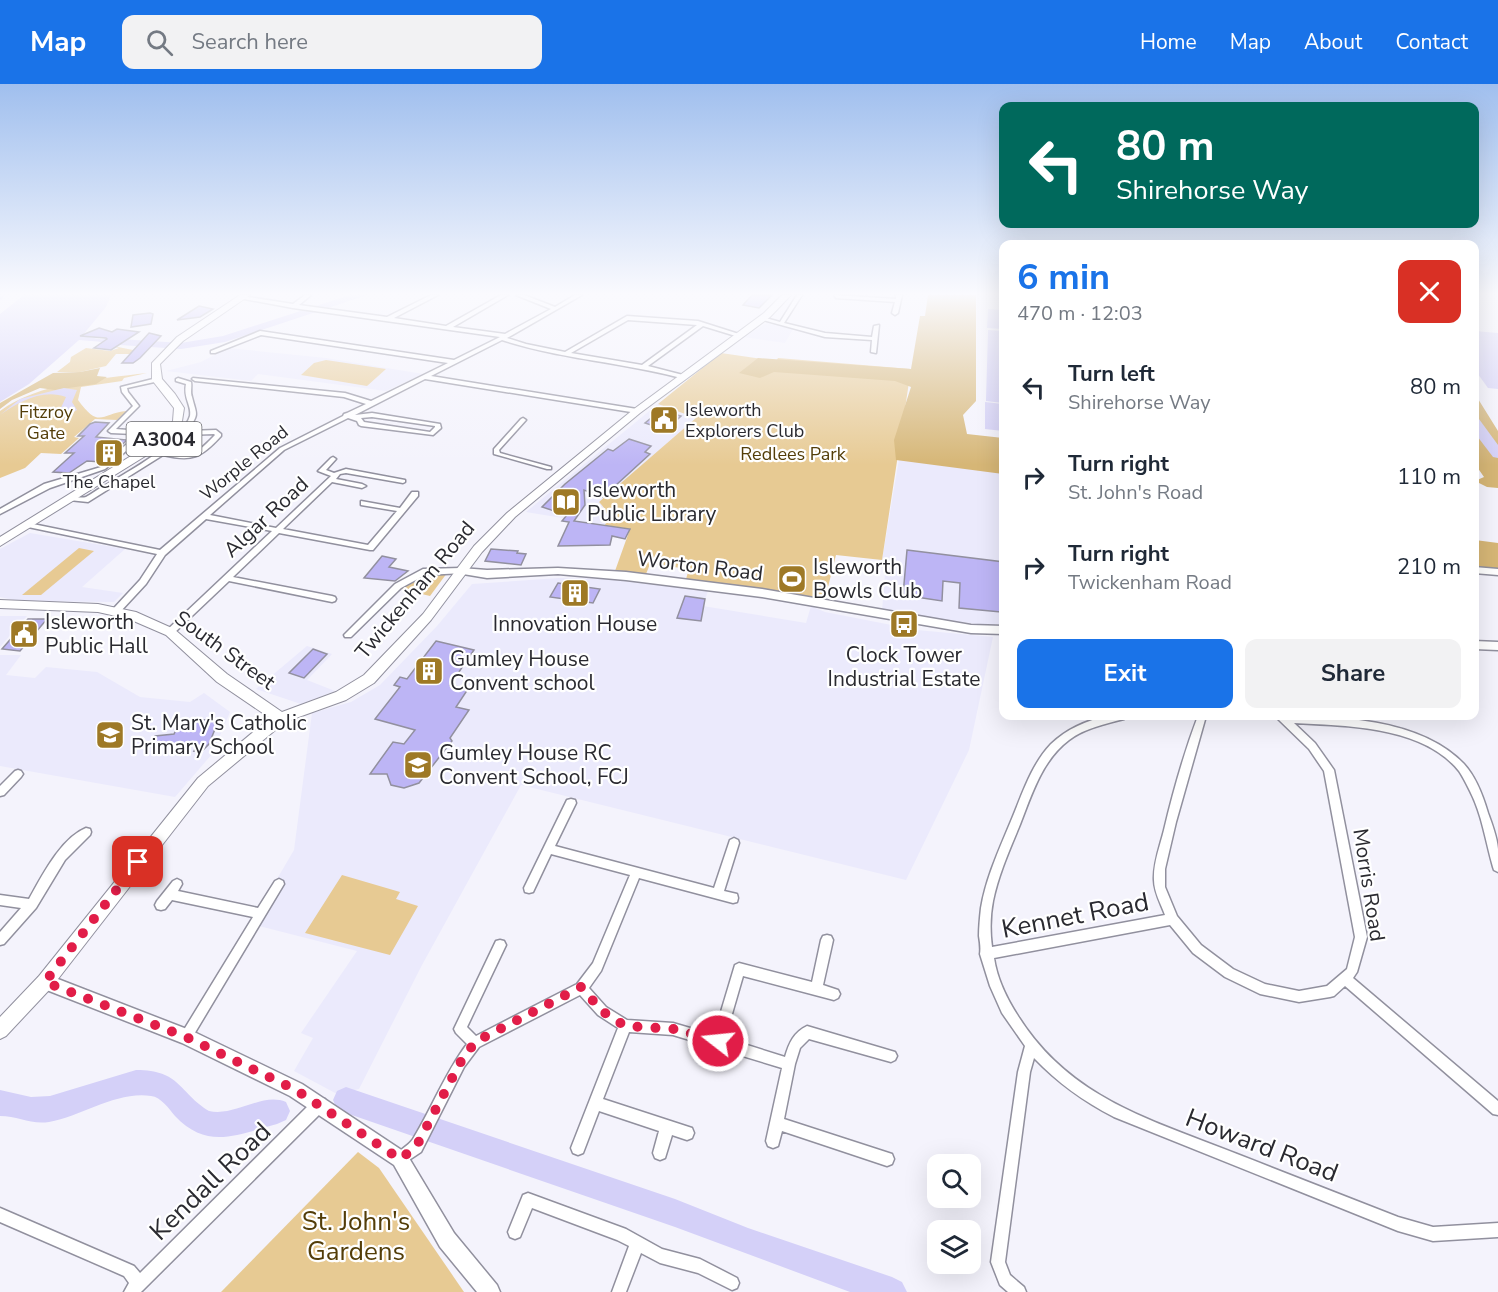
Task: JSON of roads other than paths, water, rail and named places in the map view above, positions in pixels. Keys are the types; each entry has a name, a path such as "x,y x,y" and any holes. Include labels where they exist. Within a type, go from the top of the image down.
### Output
{"main road":[{"path":"160,383 155,367 165,351"},
{"name":"Twickenham Road","path":"2,1025 45,982 199,786 230,757 280,718 341,696 369,679 427,616 461,571 511,515 637,411 716,351"},
{"name":"A3004","path":"3,538 152,448 172,431 180,417 181,407 160,383"},
{"name":"South Street","path":"0,604 117,610 170,632 222,678 272,710 280,718"}],"street":[{"path":"384,351 456,362"},
{"name":"Worple Road","path":"117,610 145,579 162,553 282,449 354,419 370,403 476,351"},
{"path":"548,351 645,365 681,376"},
{"path":"566,354 570,351"},
{"path":"645,365 664,351"},
{"path":"424,377 637,411"},
{"path":"72,498 85,500 160,452 183,433 192,418 194,407 188,392 190,384 178,380"},
{"path":"0,512 41,488 109,464 131,444 138,432 111,430 136,406 124,387 195,380 345,395 370,403"},
{"path":"379,416 438,425 438,428 431,434 354,419 379,416"},
{"path":"524,420 496,450 497,454 549,468"},
{"path":"160,452 185,459 194,457 219,435 216,432 183,433"},
{"path":"333,459 321,471 362,486"},
{"name":"Algar Road","path":"170,632 333,477 346,471 403,481"},
{"path":"204,516 370,548 415,494"},
{"path":"364,503 401,510"},
{"path":"28,525 162,553"},
{"path":"1479,570 1498,572"},
{"path":"348,635 398,586 423,572 461,571"},
{"name":"Worton Road","path":"461,571 487,574 558,571 626,576 762,593 971,629 999,630"},
{"path":"227,578 332,599"},
{"path":"1479,645 1498,646"},
{"name":"Howard Road","path":"1100,720 1064,737 1046,755 1034,773 998,868 986,912 986,954 994,982 1030,1045 1072,1085 1114,1111 1159,1130 1398,1224 1433,1234 1498,1230"},
{"path":"1201,720 1188,756 1163,856 1159,885 1172,920 1196,950 1221,971 1270,993 1295,996 1317,994 1346,979 1498,1109"},
{"name":"Morris Road","path":"1285,720 1322,757 1333,784 1361,937 1357,964 1346,979"},
{"path":"1315,720 1382,726 1424,741 1449,756 1475,790 1498,867"},
{"path":"0,792 18,774"},
{"path":"529,888 571,804"},
{"path":"0,940 32,904 57,860 69,845 86,832"},
{"path":"718,894 734,843"},
{"path":"550,849 733,898"},
{"path":"400,1159 416,1147 460,1063 475,1042 581,987 597,967 636,873"},
{"path":"161,905 177,884"},
{"path":"186,1037 279,884"},
{"path":"169,894 261,914"},
{"path":"0,900 32,904"},
{"name":"Kennet Road","path":"986,954 1172,920"},
{"path":"816,989 827,940"},
{"path":"475,1042 460,1029 500,945"},
{"path":"718,1041 738,969 834,994"},
{"path":"45,982 186,1037 320,1104 400,1159 447,1239 490,1292"},
{"path":"581,987 602,1011 625,1026 674,1029 789,1064"},
{"path":"578,1148 625,1026"},
{"path":"773,1141 795,1044 807,1032 891,1056"},
{"path":"1019,1292 1005,1280 998,1262 1024,1072 1030,1045"},
{"path":"596,1103 687,1133"},
{"name":"Kendall Road","path":"135,1288 320,1104"},
{"path":"777,1123 887,1159"},
{"path":"660,1153 667,1127"},
{"path":"515,1232 528,1200 621,1234 660,1256 700,1266 732,1283"},
{"path":"0,1215 129,1271 135,1288"},
{"path":"619,1292 637,1244"}],"waterway":[{"path":"1479,429 1498,454"},
{"path":"0,1103 31,1110 50,1109 122,1086 151,1083 168,1090 196,1117 214,1125 236,1122 277,1111"},
{"path":"346,1100 675,1213 748,1242 892,1292"}],"place":[{"name":"Isleworth Explorers Club","path":"664,420"},
{"name":"The Chapel","path":"109,453"},
{"name":"Isleworth Public Library","path":"566,502"},
{"name":"Isleworth Bowls Club","path":"792,579"},
{"name":"Innovation House","path":"575,593"},
{"name":"Clock Tower Industrial Estate","path":"904,624"},
{"name":"Isleworth Public Hall","path":"24,634"},
{"name":"Gumley House Convent school","path":"429,671"},
{"name":"St. Mary's Catholic Primary School","path":"110,735"},
{"name":"Gumley House RC Convent School, FCJ","path":"418,765"}],"park label":[{"name":"Fitzroy Gate","path":"46,422"},
{"name":"Redlees Park","path":"793,454"},
{"name":"St. John's Gardens","path":"356,1236"}]}
